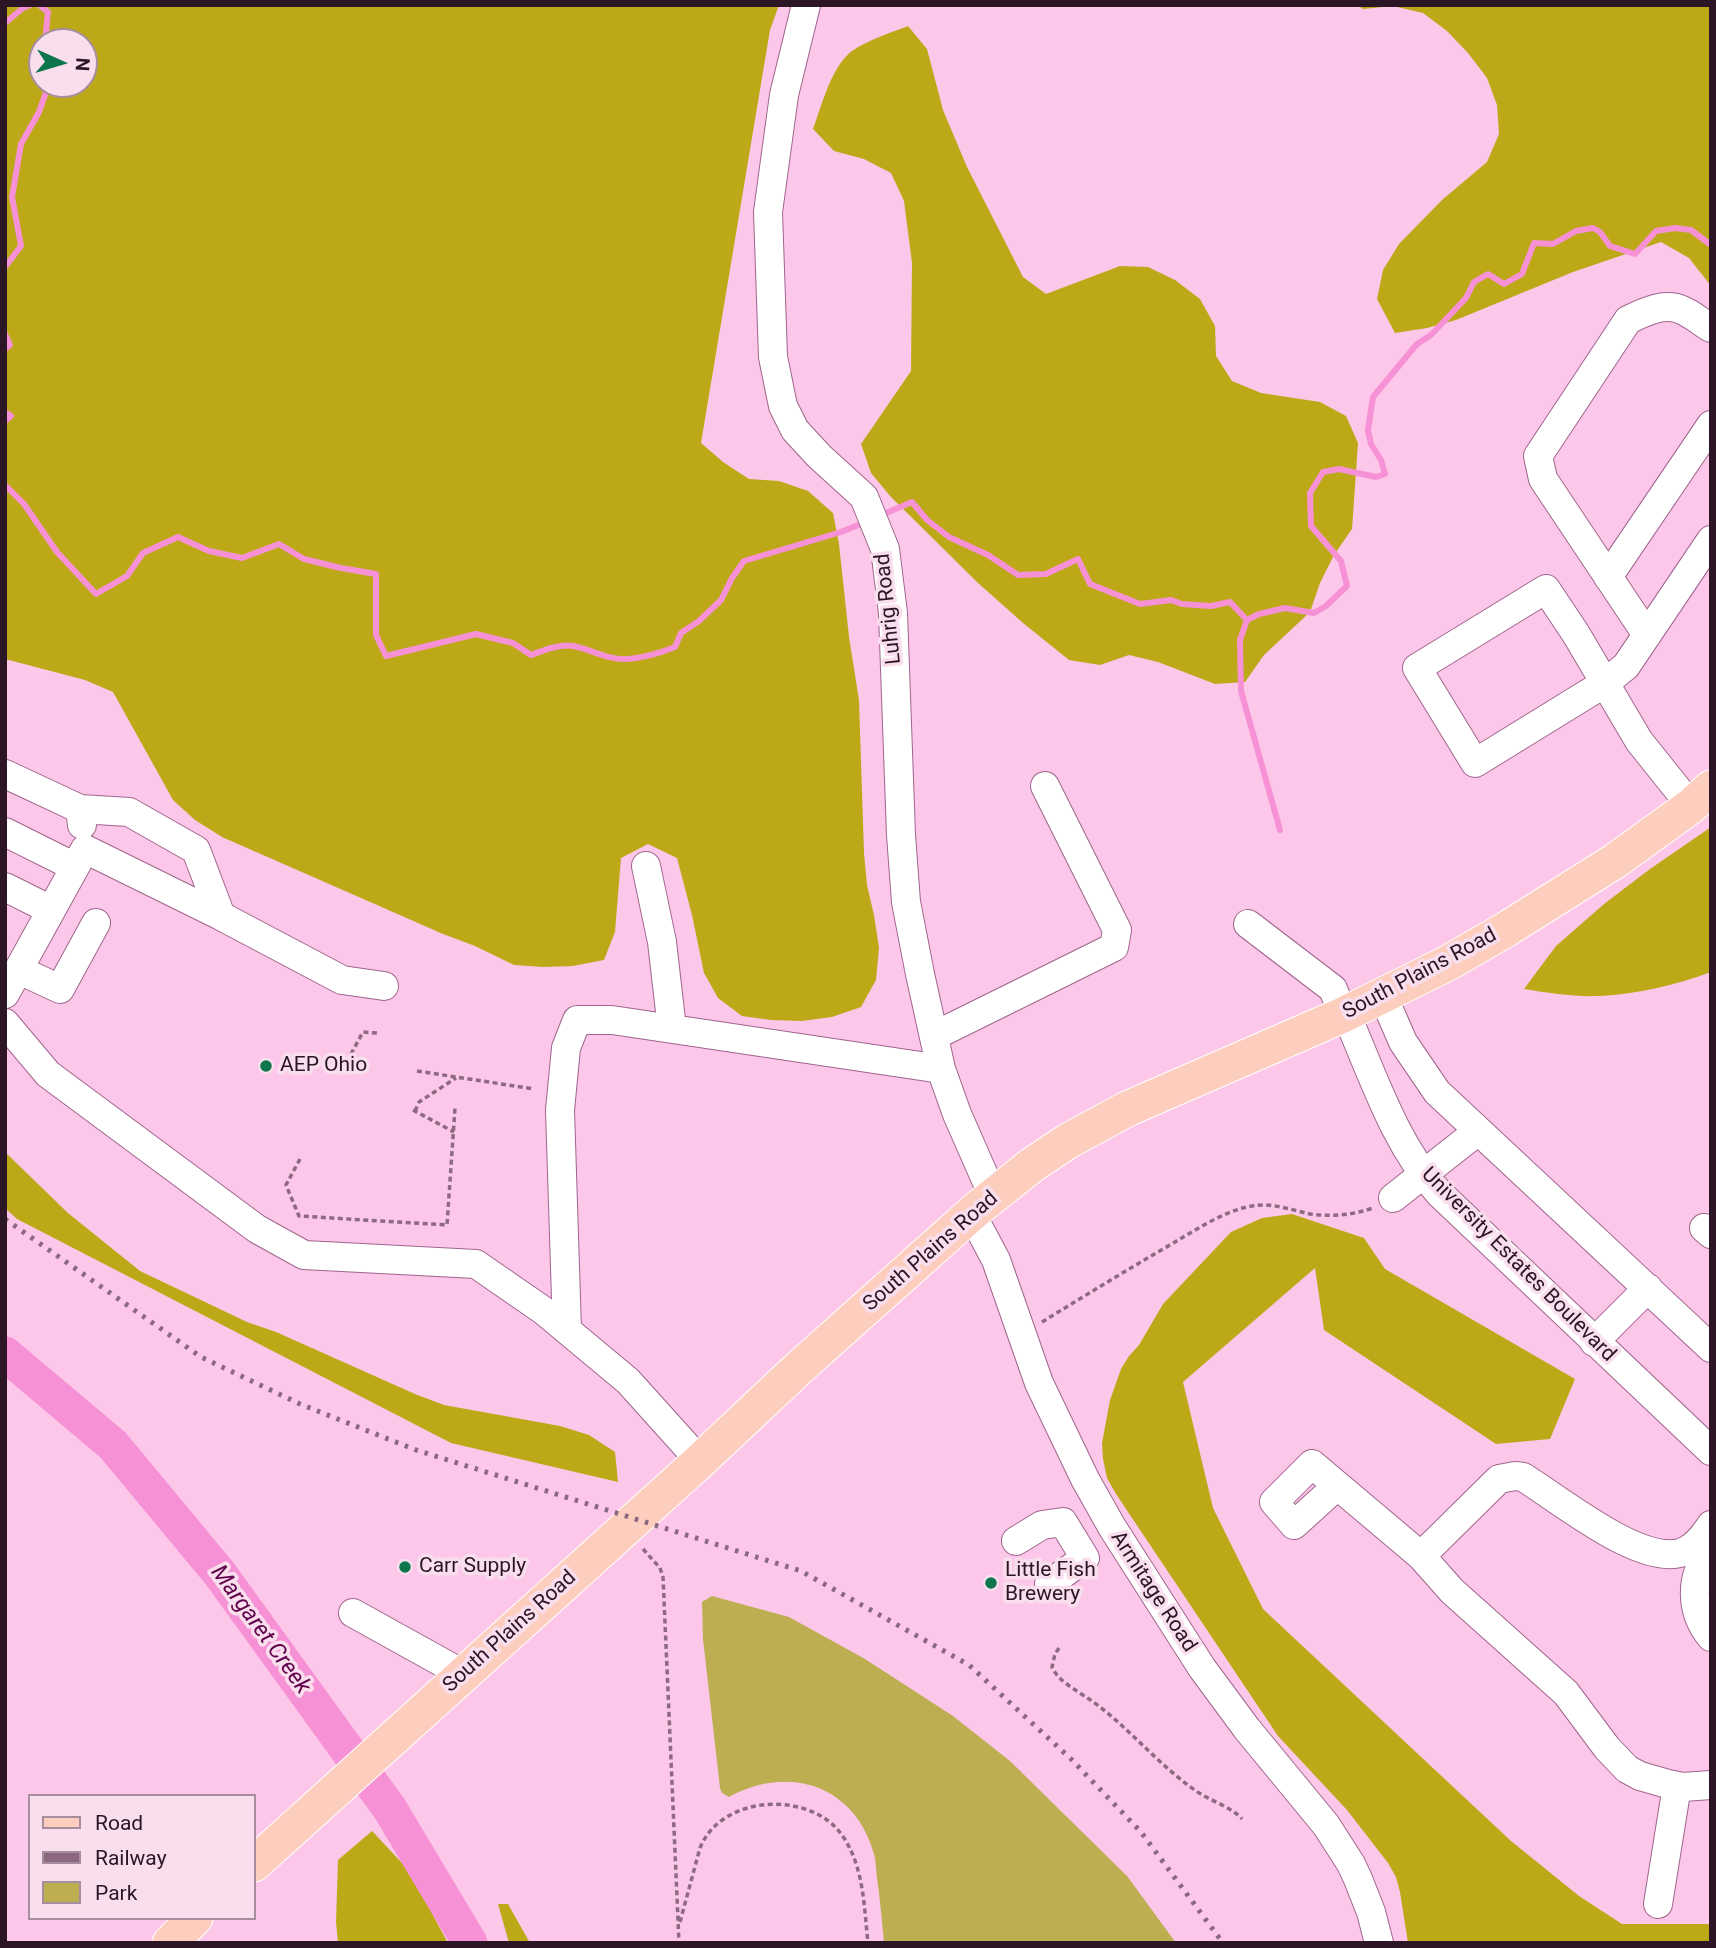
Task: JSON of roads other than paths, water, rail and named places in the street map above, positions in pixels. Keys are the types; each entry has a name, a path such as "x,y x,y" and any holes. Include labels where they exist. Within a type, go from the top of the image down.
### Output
{"main road":[{"name":"South Plains Road","path":"256,1862 700,1461 800,1367 982,1205 1032,1165 1068,1141 1127,1109 1345,1014 1448,963 1615,861 1701,797"},
{"path":"170,1943 193,1920"}],"street":[{"name":"Luhrig Road","path":"806,5 783,95 768,212 773,357 783,406 795,430 864,497 885,550 893,614 906,902 942,1069 982,1205"},
{"path":"1647,635 1543,479 1538,456 1629,320 1649,310 1665,307 1681,309 1711,328"},
{"path":"1608,576 1711,425"},
{"path":"1701,797 1639,741 1605,682 1546,589 1418,668 1475,763 1605,682 1626,666 1711,540"},
{"path":"5,774 80,809 129,813 196,850 221,916"},
{"path":"934,1036 1114,947 1117,930 1045,786"},
{"path":"5,994 80,858 80,809"},
{"path":"5,832 80,858 221,916 342,980 384,986"},
{"path":"646,866 662,942 672,1029"},
{"path":"5,887 51,910"},
{"path":"19,970 60,989 96,923"},
{"name":"University Estates Boulevard","path":"1248,924 1333,989 1388,1112 1422,1175 1711,1451"},
{"path":"1384,996 1404,1042 1437,1092 1711,1348"},
{"path":"567,1330 561,1110 566,1048 578,1020 612,1020 942,1069"},
{"path":"5,1023 48,1074 271,1238 304,1255 476,1264 544,1311 628,1381 700,1461"},
{"path":"1393,1198 1478,1131"},
{"name":"Armitage Road","path":"982,1205 996,1259 1039,1383 1085,1479 1112,1527 1202,1668 1247,1729 1326,1825 1358,1879 1379,1943"},
{"path":"1594,1342 1648,1288"},
{"path":"1421,1556 1499,1479 1507,1476 1523,1477 1615,1536 1653,1553 1680,1553 1694,1546 1711,1525"},
{"path":"1337,1486 1421,1556 1452,1591 1566,1693 1617,1760 1640,1776 1677,1786 1711,1785"},
{"path":"1016,1541 1042,1525 1063,1522 1085,1558 1049,1584"},
{"path":"1078,1546 1112,1527"},
{"path":"1711,1553 1696,1574 1695,1591 1698,1616 1711,1637"},
{"path":"353,1613 463,1674"},
{"path":"1658,1904 1677,1786"}],"waterway":[{"path":"5,23 30,5"},
{"path":"39,5 48,12 46,28"},
{"path":"5,267 21,246 12,197 21,144 44,98"},
{"path":"879,516 912,502 927,520 949,537 988,555 1018,575 1046,574 1078,559 1090,584 1140,604 1171,600 1182,604 1211,606 1230,602 1247,620 1259,614 1285,608 1314,613 1326,606 1347,586 1341,561 1311,526 1310,493 1323,472 1339,469 1376,477 1385,474 1381,460 1371,444 1368,430 1373,397 1417,344 1431,335 1466,298 1474,282 1488,274 1504,284 1522,274 1534,243 1553,244 1576,231 1593,228 1600,232 1610,246 1635,254 1656,231 1675,228 1691,230 1711,245"},
{"path":"5,334 10,345 5,349"},
{"path":"5,412 11,416 5,421"},
{"path":"5,485 24,504 57,552 96,594 127,576 143,553 178,537 209,551 242,558 279,544 304,559 376,574 376,635 386,656 476,634 513,643 531,655 568,646 620,659 652,655 675,647 681,633 699,621 721,600 744,561 866,522"},
{"path":"1247,620 1240,640 1241,691 1280,830"},
{"name":"Margaret Creek","path":"5,1354 113,1445 220,1574 390,1809 470,1943"}],"railway":[{"path":"5,1219 201,1357 300,1404 416,1450 801,1571 969,1665 1071,1759 1141,1832 1223,1943"}],"place":[{"name":"AEP Ohio","path":"266,1066"},
{"name":"Carr Supply","path":"405,1567"},
{"name":"Little Fish Brewery","path":"991,1583"}]}
